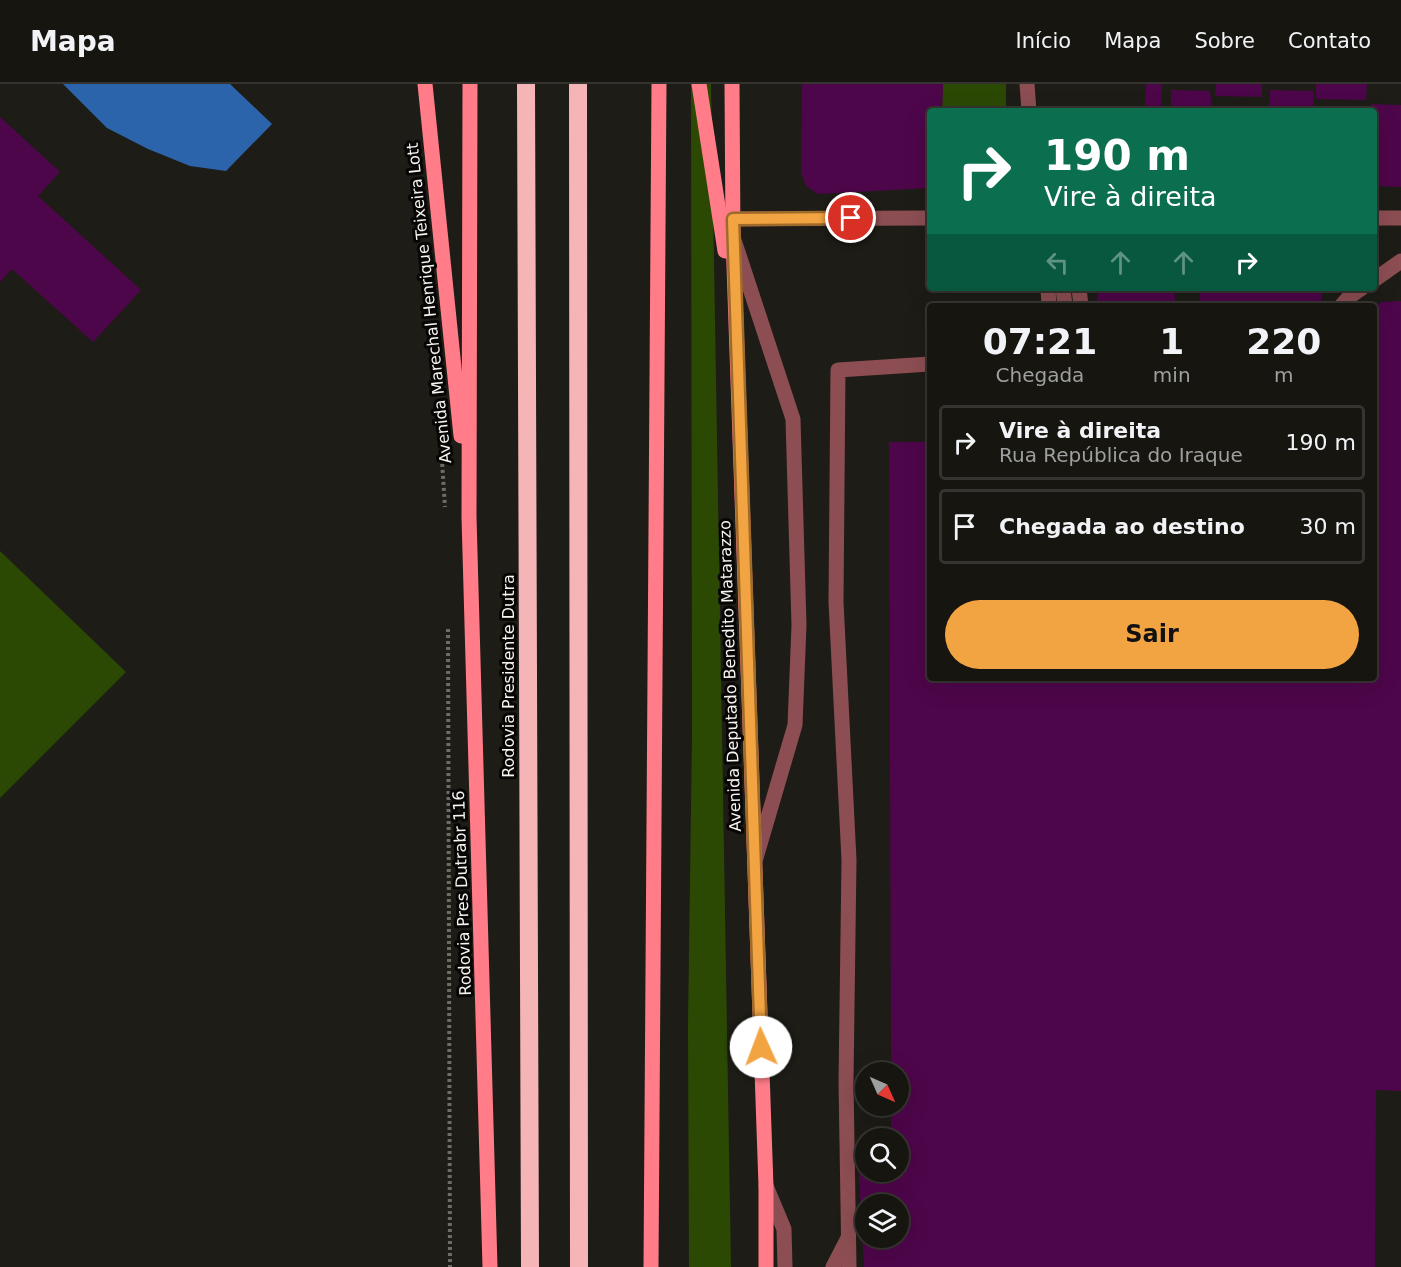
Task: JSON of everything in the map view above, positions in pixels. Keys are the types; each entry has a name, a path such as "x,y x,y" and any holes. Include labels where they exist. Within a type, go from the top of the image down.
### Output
{"highway":[{"name":"Rodovia Presidente Dutra","path":"526,84 530,1267"},
{"path":"578,84 579,1267"}],"main road":[{"name":"Avenida Marechal Henrique Teixeira Lott","path":"425,84 469,517"},
{"path":"469,517 470,84"},
{"path":"651,1267 659,84"},
{"path":"699,84 736,316"},
{"name":"Avenida Deputado Benedito Matarazzo","path":"732,84 733,237 766,1186 766,1267"},
{"name":"Rodovia Pres Dutrabr 116","path":"469,517 490,1267"}],"street":[{"path":"1027,84 1029,108"},
{"path":"1377,218 1401,218"},
{"path":"733,219 927,220"},
{"path":"733,237 793,419 799,626 795,725 755,861"},
{"path":"1377,278 1401,261"},
{"path":"1344,303 1358,291"},
{"path":"849,1267 846,1083 849,860 836,602 838,370 927,364"},
{"path":"766,1186 784,1229 785,1267"},
{"path":"833,1267 848,1238"}],"path":[{"path":"441,442 445,511"},
{"path":"448,617 450,1267"}],"green space":[{"path":"691,84 711,84 731,1267 689,1267 688,1025 692,735"},
{"path":"943,84 1006,84 1006,108 942,108"},
{"path":"0,551 126,672 0,798"}],"water":[{"path":"63,84 230,84 272,124 226,171 190,166 148,149 107,128"}],"building":[{"path":"802,84 943,84 942,108 927,108 927,188 818,194 806,186 801,172"},
{"path":"1146,84 1162,84 1161,108 1145,108"},
{"path":"1216,84 1262,84 1262,97 1215,96"},
{"path":"1316,84 1367,84 1366,100 1316,99"},
{"path":"1171,90 1210,91 1212,108 1171,108"},
{"path":"1270,90 1314,91 1313,108 1269,108"},
{"path":"1371,104 1401,105 1401,187 1377,186 1377,108 1371,108"},
{"path":"0,117 60,172 38,196 141,290 93,342 12,269 0,282"},
{"path":"1098,291 1174,291 1176,303 1096,303"},
{"path":"1200,291 1322,291 1321,303 1200,303"},
{"path":"1401,301 1401,1091 1376,1090 1375,1267 864,1267 863,1248 909,1248 909,1194 860,1194 859,1182 909,1182 909,1128 891,1128 891,1116 909,1116 909,1062 891,1062 889,442 927,442 927,681 1377,681 1377,305 1381,302"}],"route":[{"path":"761,1047 733,219 851,218"}]}
